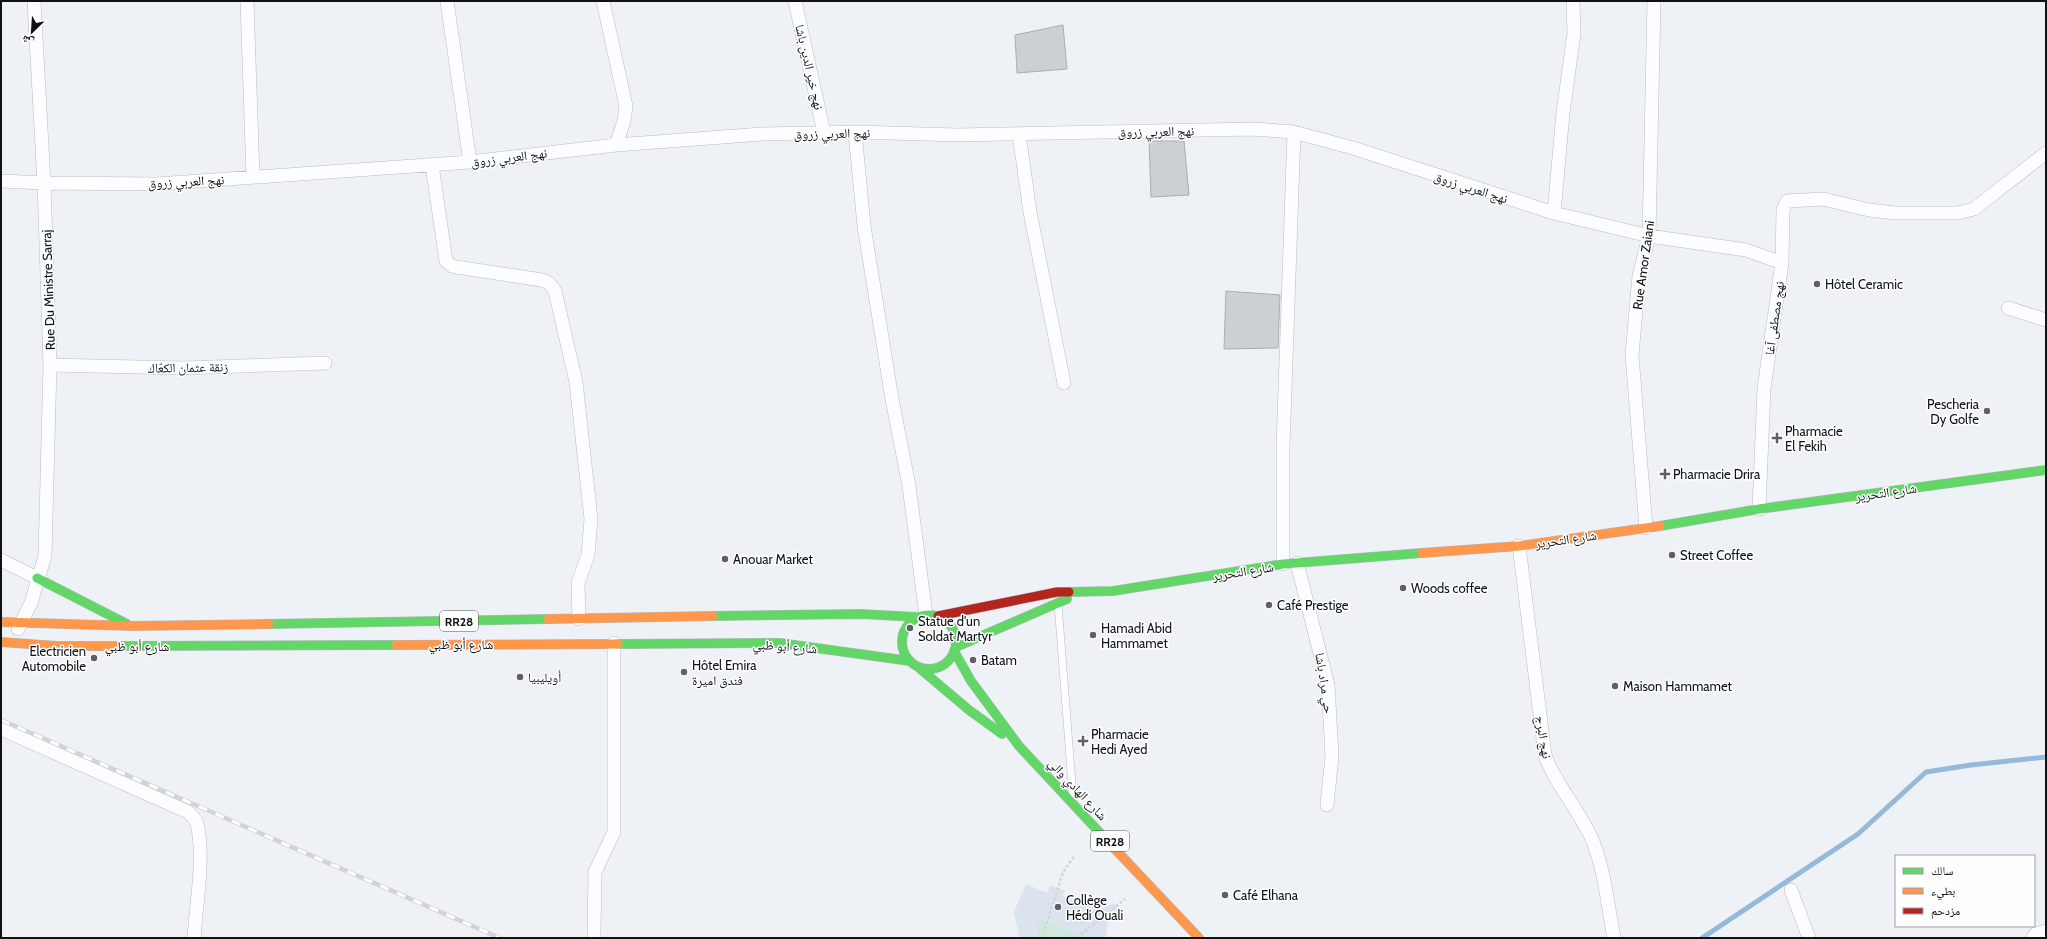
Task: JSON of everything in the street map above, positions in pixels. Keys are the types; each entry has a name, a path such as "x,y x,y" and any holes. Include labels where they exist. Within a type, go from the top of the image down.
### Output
{"main road":[{"name":"شارع التحرير","path":"927,616 1084,593 1142,587 1283,564 1519,546 1646,528 1759,509 2046,470"},
{"path":"37,578 132,626"},
{"name":"شارع التحرير","path":"955,649 1057,597"},
{"name":"شارع أبو ظبي","path":"6,643 56,646 145,646 498,632 579,619 861,614 927,616"},
{"name":"RR28","path":"918,667 910,661 904,652 902,642 903,632 908,623 927,616 946,621 952,628 956,637 955,649"},
{"name":"شارع أبو ظبي","path":"1,622 20,624 498,632 614,643 780,644 841,650 910,661"},
{"path":"918,667 929,669 940,666 948,660 955,649"},
{"name":"شارع الهادي والي","path":"955,649 971,681 1019,746 1199,938"},
{"name":"شارع الهادي والي","path":"918,667 970,710 1019,746"}],"street":[{"name":"Rue Du Ministre Sarraj","path":"20,624 30,603 37,578 44,564 45,556 50,366 44,184 34,1"},
{"path":"247,1 254,177"},
{"path":"447,1 470,162"},
{"path":"603,1 626,106 624,121 616,145"},
{"name":"نهج خير الدين باشا","path":"795,1 824,133"},
{"path":"1554,213 1563,113 1574,33 1573,1"},
{"name":"Rue Amor Zaiani","path":"1646,528 1632,355 1640,276 1650,236 1654,1"},
{"name":"نهج العربي زروق","path":"1,181 44,184 157,184 470,162 616,145 762,134 855,132 1019,134 1253,129 1294,132 1353,148 1554,213 1650,236"},
{"path":"855,132 864,226 892,400 909,486 927,616"},
{"path":"1283,564 1283,447 1294,132"},
{"path":"1019,134 1030,212 1064,383"},
{"path":"1782,263 1782,210 1787,201 1823,199 1869,210 1895,213 1957,213 1974,209 2046,153"},
{"path":"432,165 446,261 456,267 542,280 549,283 555,291 576,382 591,519 588,555 578,583 579,619"},
{"name":"نهج مصطفى آغا","path":"1650,236 1746,250 1782,263 1764,388 1759,509"},
{"path":"2008,308 2046,320"},
{"name":"زنقة عثمان الكعّاك","path":"50,366 183,368 325,363"},
{"name":"نهج البرج","path":"1519,546 1545,754 1552,771 1576,808 1597,849 1614,938"},
{"path":"1,560 37,578"},
{"name":"حي مراد باشا","path":"1298,563 1328,685 1332,756 1327,805"},
{"name":"شارع أبو ظبي","path":"6,643 20,624"},
{"path":"594,934 595,872 614,832 614,643"},
{"path":"1,729 193,817 197,823 199,858 194,938"},
{"path":"1791,890 1809,938"},
{"path":"2033,938 2035,934 2046,931"}],"lane":[{"path":"1057,597 1074,803"}],"path":[{"path":"1042,938 1063,872 1075,855"},
{"path":"1077,938 1125,899"}],"shaded area":[{"path":"1026,884 1047,893 1050,885 1065,891 1062,896 1101,909 1114,903 1121,911 1108,921 1106,938 1079,938 1080,935 1038,917 1036,938 1024,938 1019,936 1014,912"}],"green space":[{"path":"1038,917 1080,935 1079,938 1036,938"}],"building":[{"path":"1063,25 1067,69 1017,73 1015,35"},
{"path":"1149,141 1184,141 1189,195 1151,197"},
{"path":"1226,291 1280,295 1278,348 1224,349"}],"waterway":[{"path":"1702,938 1858,834 1926,772 1971,765 2046,757"}],"railway":[{"path":"1,720 500,938"}],"traffic: fast":[{"path":"1660,526 1759,509 2046,470"},
{"path":"1069,592 1113,591 1283,564 1422,553"},
{"path":"37,578 127,624"},
{"path":"956,647 1067,599"},
{"path":"713,616 861,614 917,617"},
{"path":"929,615 939,617 948,623 954,632 956,642 954,652 948,661 939,667 929,669 919,667 910,661 904,652 902,642 904,632 910,623 919,617 929,615"},
{"path":"269,624 548,619"},
{"path":"618,644 780,643 910,661"},
{"path":"121,646 396,645"},
{"path":"954,651 971,681 1019,746 1114,848"},
{"path":"918,667 969,710 1002,734"}],"traffic: slow":[{"path":"1422,553 1519,546 1660,526"},
{"path":"548,619 713,616"},
{"path":"1,622 132,626 269,624"},
{"path":"1,642 57,646 121,646"},
{"path":"396,645 618,644"},
{"path":"1114,848 1199,938"}],"traffic: jam":[{"path":"938,616 1057,592 1069,592"}],"place":[{"name":"Hôtel Ceramic","path":"1817,284"},
{"name":"Pescheria Dy Golfe","path":"1987,411"},
{"name":"Pharmacie El Fekih","path":"1777,438"},
{"name":"Pharmacie Drira","path":"1665,474"},
{"name":"Street Coffee","path":"1672,555"},
{"name":"Anouar Market","path":"725,559"},
{"name":"Woods coffee","path":"1403,588"},
{"name":"Café Prestige","path":"1269,605"},
{"name":"Statue d'un Soldat Martyr","path":"910,628"},
{"name":"Hamadi Abid Hammamet","path":"1093,635"},
{"name":"Electricien Automobile","path":"94,658"},
{"name":"Batam","path":"973,660"},
{"name":"Hôtel Emira فندق اميرة","path":"684,672"},
{"name":"أويليبيا","path":"520,677"},
{"name":"Maison Hammamet","path":"1615,686"},
{"name":"Pharmacie Hedi Ayed","path":"1083,741"},
{"name":"Café Elhana","path":"1225,895"},
{"name":"Collège Hédi Ouali","path":"1058,907"}]}
